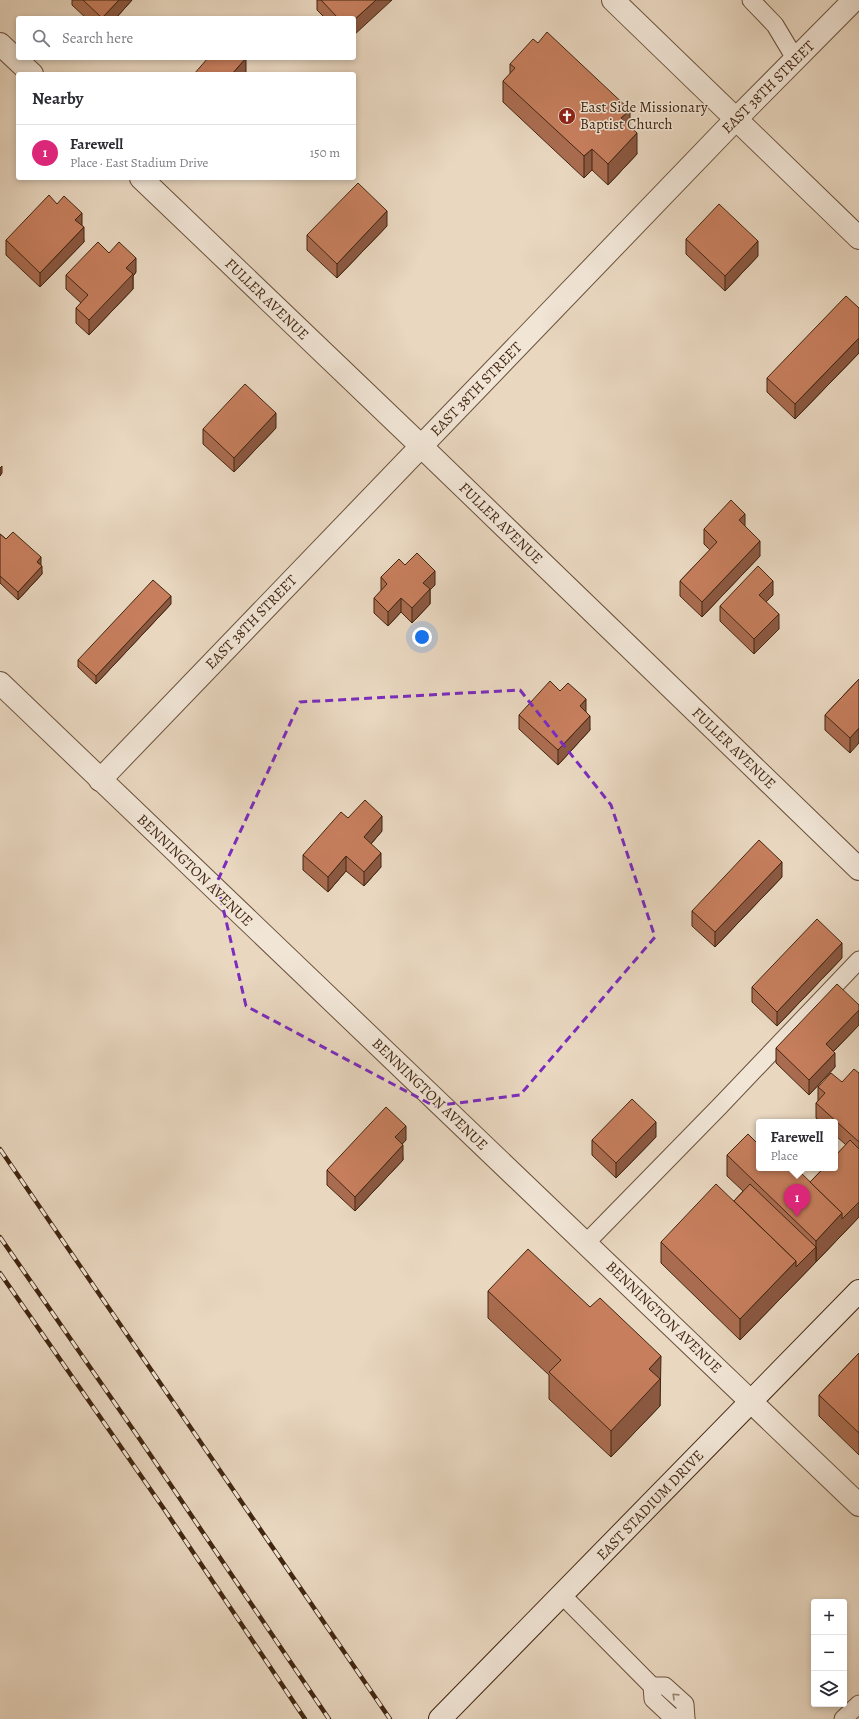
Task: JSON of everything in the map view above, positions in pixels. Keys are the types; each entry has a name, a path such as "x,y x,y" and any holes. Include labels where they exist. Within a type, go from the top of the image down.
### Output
{"street":[{"path":"613,0 859,238"},
{"name":"EAST 38TH STREET","path":"100,780 736,119 854,0"},
{"path":"0,44 16,59"},
{"path":"17,60 30,72"},
{"name":"FULLER AVENUE","path":"143,180 859,869"},
{"name":"BENNINGTON AVENUE","path":"0,683 859,1505"},
{"name":"EAST STADIUM DRIVE","path":"440,1719 859,1291"}],"lane":[{"path":"751,0 776,25 796,60"},
{"path":"586,1243 720,1106 859,960"},
{"path":"562,1595 652,1686 665,1686 684,1704 686,1719"},
{"path":"843,1719 859,1704"}],"highlighted area":[{"path":"520,690 611,805 655,937 520,1095 434,1106 246,1006 217,882 300,702"}],"building":[{"path":"83,0 119,0 104,16 100,16"},
{"path":"321,0 376,0 356,18 356,16 336,16"},
{"name":"East Side Missionary Baptist Church","path":"547,32 630,110 621,118 637,133 608,164 592,149 584,156 503,81 515,68 510,64 533,39 538,43"},
{"path":"206,60 244,60 234,72 196,72"},
{"path":"358,183 387,211 337,264 307,235"},
{"path":"49,195 57,204 64,196 82,213 75,220 84,227 40,273 6,240"},
{"path":"719,204 758,241 725,276 686,239"},
{"path":"98,242 109,253 119,242 136,258 126,268 133,274 89,320 76,308 88,295 66,275"},
{"path":"846,296 859,308 859,338 795,404 767,378"},
{"path":"245,384 276,413 234,458 203,429"},
{"path":"731,500 745,514 739,520 760,541 702,602 680,581 717,542 704,529"},
{"path":"13,532 41,557 37,562 42,566 18,592 0,576 0,534 6,539"},
{"path":"417,553 435,571 423,583 430,589 412,608 401,598 388,612 374,598 387,584 381,577 399,559 405,565"},
{"path":"758,566 773,581 759,595 779,614 754,639 720,606"},
{"path":"153,580 171,596 96,676 78,660"},
{"path":"859,679 859,728 850,738 825,715"},
{"path":"550,681 560,691 568,683 586,699 580,706 590,716 558,750 519,715"},
{"path":"365,800 382,816 364,837 381,853 364,872 346,856 328,877 303,855 341,812 348,818"},
{"path":"759,840 782,862 715,932 692,911"},
{"path":"817,919 842,943 777,1012 752,987"},
{"path":"837,984 859,1005 859,1010 826,1044 835,1053 809,1080 776,1048"},
{"path":"854,1069 859,1073 859,1142 838,1123 838,1119 834,1119 816,1103 825,1093 818,1087 831,1073 842,1082"},
{"path":"632,1099 656,1122 616,1163 592,1140"},
{"path":"386,1107 406,1126 395,1137 403,1145 355,1197 327,1170"},
{"path":"748,1134 756,1142 756,1171 799,1171 842,1213 816,1241 727,1155"},
{"path":"850,1140 859,1149 859,1202 842,1219 842,1213 810,1182 821,1171 838,1171 838,1153"},
{"path":"716,1184 796,1261 740,1319 661,1242"},
{"path":"750,1184 816,1247 796,1267 796,1261 734,1201"},
{"path":"528,1249 590,1307 600,1298 661,1356 649,1369 660,1379 611,1431 549,1372 561,1360 488,1291"},
{"path":"859,1353 859,1433 819,1395"}],"railway":[{"path":"0,1149 390,1719"},
{"path":"0,1237 141,1441 329,1719"},
{"path":"0,1273 164,1509 305,1719"}],"place":[{"name":"East Side Missionary Baptist Church","path":"567,116"},
{"name":"Farewell","path":"797,1217"}]}
